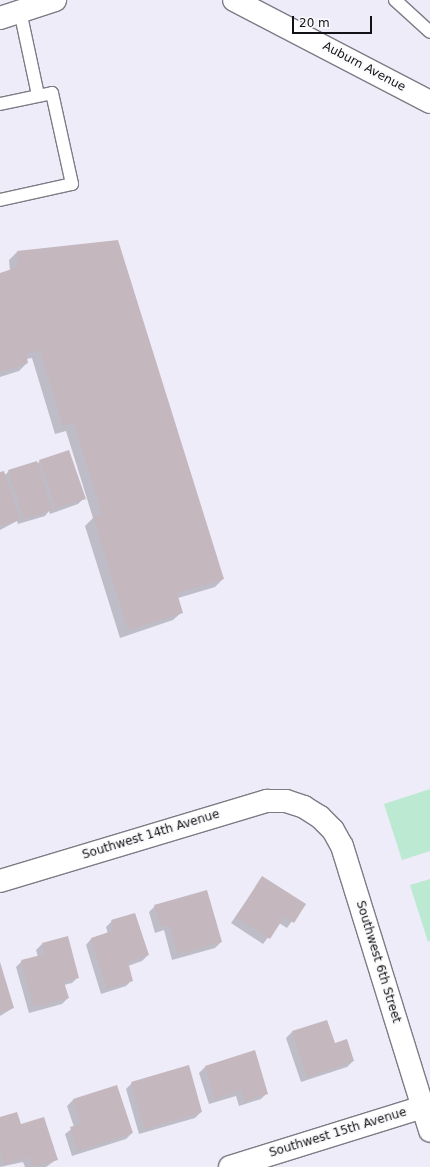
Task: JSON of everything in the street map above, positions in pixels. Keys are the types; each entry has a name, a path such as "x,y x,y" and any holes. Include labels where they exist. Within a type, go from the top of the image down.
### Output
{"street":[{"path":"19,9 55,0"},
{"name":"Auburn Avenue","path":"239,1 430,102"},
{"name":"Southwest 14th Avenue","path":"0,881 267,801 286,801 304,807"},
{"name":"Southwest 6th Street","path":"304,807 320,817 333,830 342,846 430,1131"},
{"name":"Southwest 15th Avenue","path":"230,1167 423,1107"}],"lane":[{"path":"395,0 430,32"},
{"path":"19,9 38,96"},
{"path":"0,104 52,93 72,184 0,200"}],"green space":[{"path":"430,789 430,851 402,860 384,804"},
{"path":"430,879 430,941 428,942 410,885"}],"building":[{"path":"118,240 224,579 177,593 183,613 128,630 93,516 102,514 74,423 63,426 40,350 26,354 28,363 0,372 0,273 18,267 17,251"},
{"path":"69,450 86,499 56,508 39,460"},
{"path":"37,461 52,510 24,519 8,470"},
{"path":"4,471 20,520 0,526 0,472"},
{"path":"262,876 306,904 294,923 284,917 270,939 236,917"},
{"path":"207,890 222,942 178,954 170,925 161,927 154,905"},
{"path":"135,913 149,955 128,962 133,981 107,989 91,938 115,930 111,920"},
{"path":"68,936 79,978 64,982 69,998 34,1007 21,960 45,954 42,943"},
{"path":"0,962 14,1008 0,1012"},
{"path":"327,1020 335,1043 347,1039 354,1061 307,1077 292,1031"},
{"path":"255,1050 268,1094 245,1101 241,1090 215,1099 205,1066"},
{"path":"189,1065 202,1112 145,1129 131,1082"},
{"path":"117,1085 133,1133 78,1151 70,1127 81,1124 73,1099"},
{"path":"17,1112 21,1124 44,1117 58,1160 32,1167 29,1157 4,1165 0,1152 0,1117"}]}
